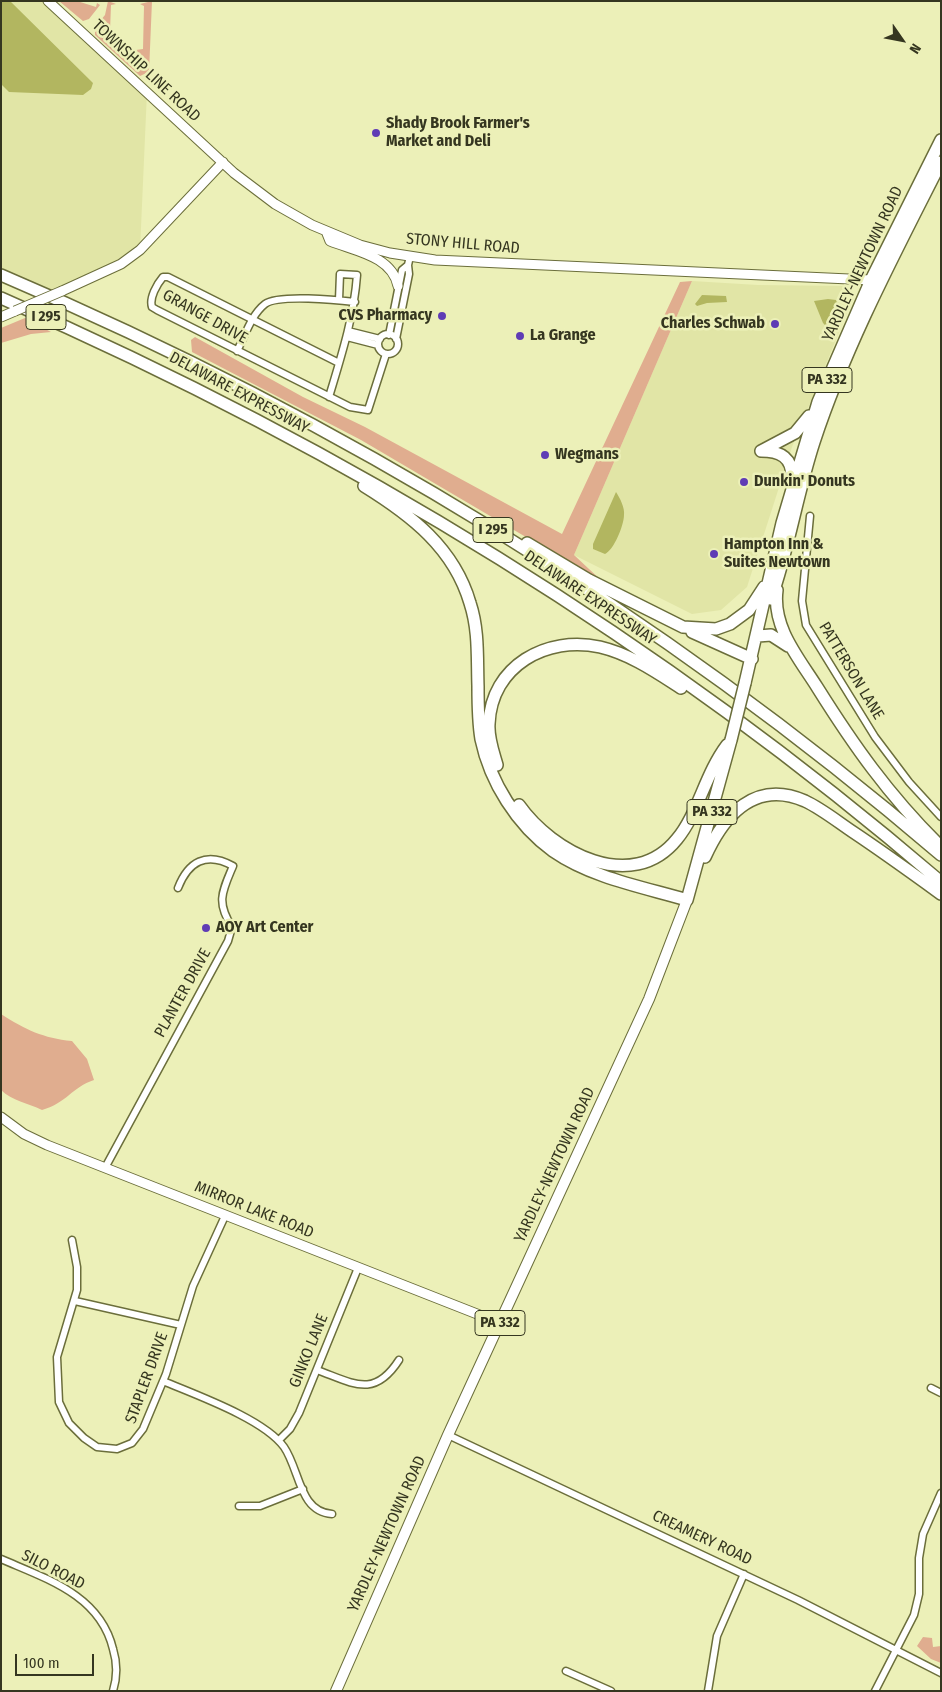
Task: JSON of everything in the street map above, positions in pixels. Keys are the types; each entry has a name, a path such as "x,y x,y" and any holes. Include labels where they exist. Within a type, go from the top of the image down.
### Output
{"highway":[{"name":"YARDLEY-NEWTOWN ROAD","path":"688,900 774,576 814,443 876,282 941,140"},
{"name":"YARDLEY-NEWTOWN ROAD","path":"774,576 792,486 818,402 835,360 941,162"},
{"name":"DELAWARE EXPRESSWAY","path":"1,275 202,368 336,438 434,494 542,561 672,647 812,750 941,855"},
{"name":"DELAWARE EXPRESSWAY","path":"1,298 90,337 273,427 444,524 620,637 770,745 941,882"},
{"path":"90,337 305,451 382,497 418,523 449,557 470,603 477,642 481,738 496,782 511,807 536,837 568,860 608,877 688,900"},
{"path":"792,486 790,463 784,454 774,451 761,451 802,428 809,416 825,376 835,360"},
{"path":"434,494 490,520 589,580 683,628 752,659"},
{"path":"683,628 716,629 736,620 749,610 774,576"},
{"path":"774,576 778,616 795,652 869,766 904,809 941,847"},
{"path":"758,636 777,637 795,652"},
{"path":"731,740 711,770 678,839 659,856 648,861 616,866 594,862 572,852 553,840 528,816 511,794 497,766 490,741 489,722 493,700 498,688 521,661 554,646 588,645 602,647 640,663 688,692 750,736 770,745"},
{"path":"693,883 708,849 728,817 754,799 782,795 812,805 941,894"}],"main road":[{"name":"YARDLEY-NEWTOWN ROAD","path":"336,1691 448,1435 649,999 688,900"}],"street":[{"name":"TOWNSHIP LINE ROAD","path":"48,1 223,162"},
{"name":"STONY HILL ROAD","path":"223,162 275,204 326,231 409,261 435,260 876,282"},
{"path":"1,317 121,264 140,250 223,162"},
{"path":"326,231 330,241 376,258 391,269 398,286"},
{"path":"348,334 379,342 389,335 402,270 409,261"},
{"path":"379,342 381,351 386,354 395,351 398,345 396,339 409,274 409,261"},
{"path":"329,397 348,334 355,302 357,275 340,274 339,300"},
{"name":"GRANGE DRIVE","path":"339,363 168,277 164,277 151,300 152,306 350,408 368,410 386,354"},
{"path":"237,351 252,320 266,303 280,299 355,302"},
{"path":"389,335 396,339"},
{"name":"PATTERSON LANE","path":"810,516 802,601 806,625 875,737 909,782 941,816"},
{"name":"PLANTER DRIVE","path":"106,1166 228,942 232,926 224,914 221,894 233,866 218,861 193,863 184,872 178,888"},
{"name":"MIRROR LAKE ROAD","path":"1,1117 24,1134 48,1145 106,1166 225,1216 500,1323"},
{"name":"STAPLER DRIVE","path":"72,1240 77,1267 75,1302 57,1357 57,1392 65,1417 84,1438 104,1449 116,1449 132,1443 143,1429 163,1381 193,1286 225,1216"},
{"name":"GINKO LANE","path":"279,1440 297,1418 358,1268"},
{"path":"75,1302 181,1325"},
{"path":"317,1370 352,1383 373,1384 385,1378 399,1360"},
{"path":"163,1381 254,1422 279,1440 289,1455 308,1502 316,1510 332,1514"},
{"path":"931,1388 941,1393"},
{"name":"CREAMERY ROAD","path":"448,1435 744,1574 941,1673"},
{"path":"239,1506 260,1506 303,1489"},
{"path":"875,1691 916,1609 922,1534 941,1493"},
{"name":"SILO ROAD","path":"1,1559 71,1591 92,1608 106,1628 112,1643 116,1665 113,1691"},
{"path":"708,1691 717,1636 744,1574"},
{"path":"566,1671 611,1691"}],"shaded area":[{"path":"1,1 48,1 147,92 140,250 49,296 1,275"},
{"path":"1,1 11,2 93,83 91,89 83,95 9,92 1,84"},
{"path":"59,1 77,1 96,7 97,3 100,5 89,19 83,21"},
{"path":"108,1 116,4 111,5 110,31 115,32 113,36 132,54 136,50 143,49 144,6 140,4 152,1 149,72 140,76 95,35 95,27 105,15"},
{"path":"692,281 758,285 844,286 854,296 792,447 747,587 721,610 692,614 574,555"},
{"path":"692,281 574,555 604,583 361,440 192,352 191,340 195,337 303,397 365,427 562,534 680,282"},
{"path":"702,295 726,296 727,302 707,303 697,306 695,304"},
{"path":"836,300 837,303 826,326 814,301"},
{"path":"25,318 51,332 31,334 1,343 1,328"},
{"path":"616,492 623,506 624,519 615,543 605,554 593,549 593,544"},
{"path":"1,1014 35,1032 52,1038 72,1041 87,1059 94,1080 86,1083 58,1103 42,1110 5,1094 1,1090"},
{"path":"923,1637 932,1638 933,1647 941,1646 941,1663 931,1659 917,1646"}],"place":[{"name":"Shady Brook Farmer's Market and Deli","path":"376,133"},
{"name":"CVS Pharmacy","path":"442,316"},
{"name":"Charles Schwab","path":"775,324"},
{"name":"La Grange","path":"520,336"},
{"name":"Wegmans","path":"545,455"},
{"name":"Dunkin' Donuts","path":"744,482"},
{"name":"Hampton Inn & Suites Newtown","path":"714,554"},
{"name":"AOY Art Center","path":"206,928"}]}
